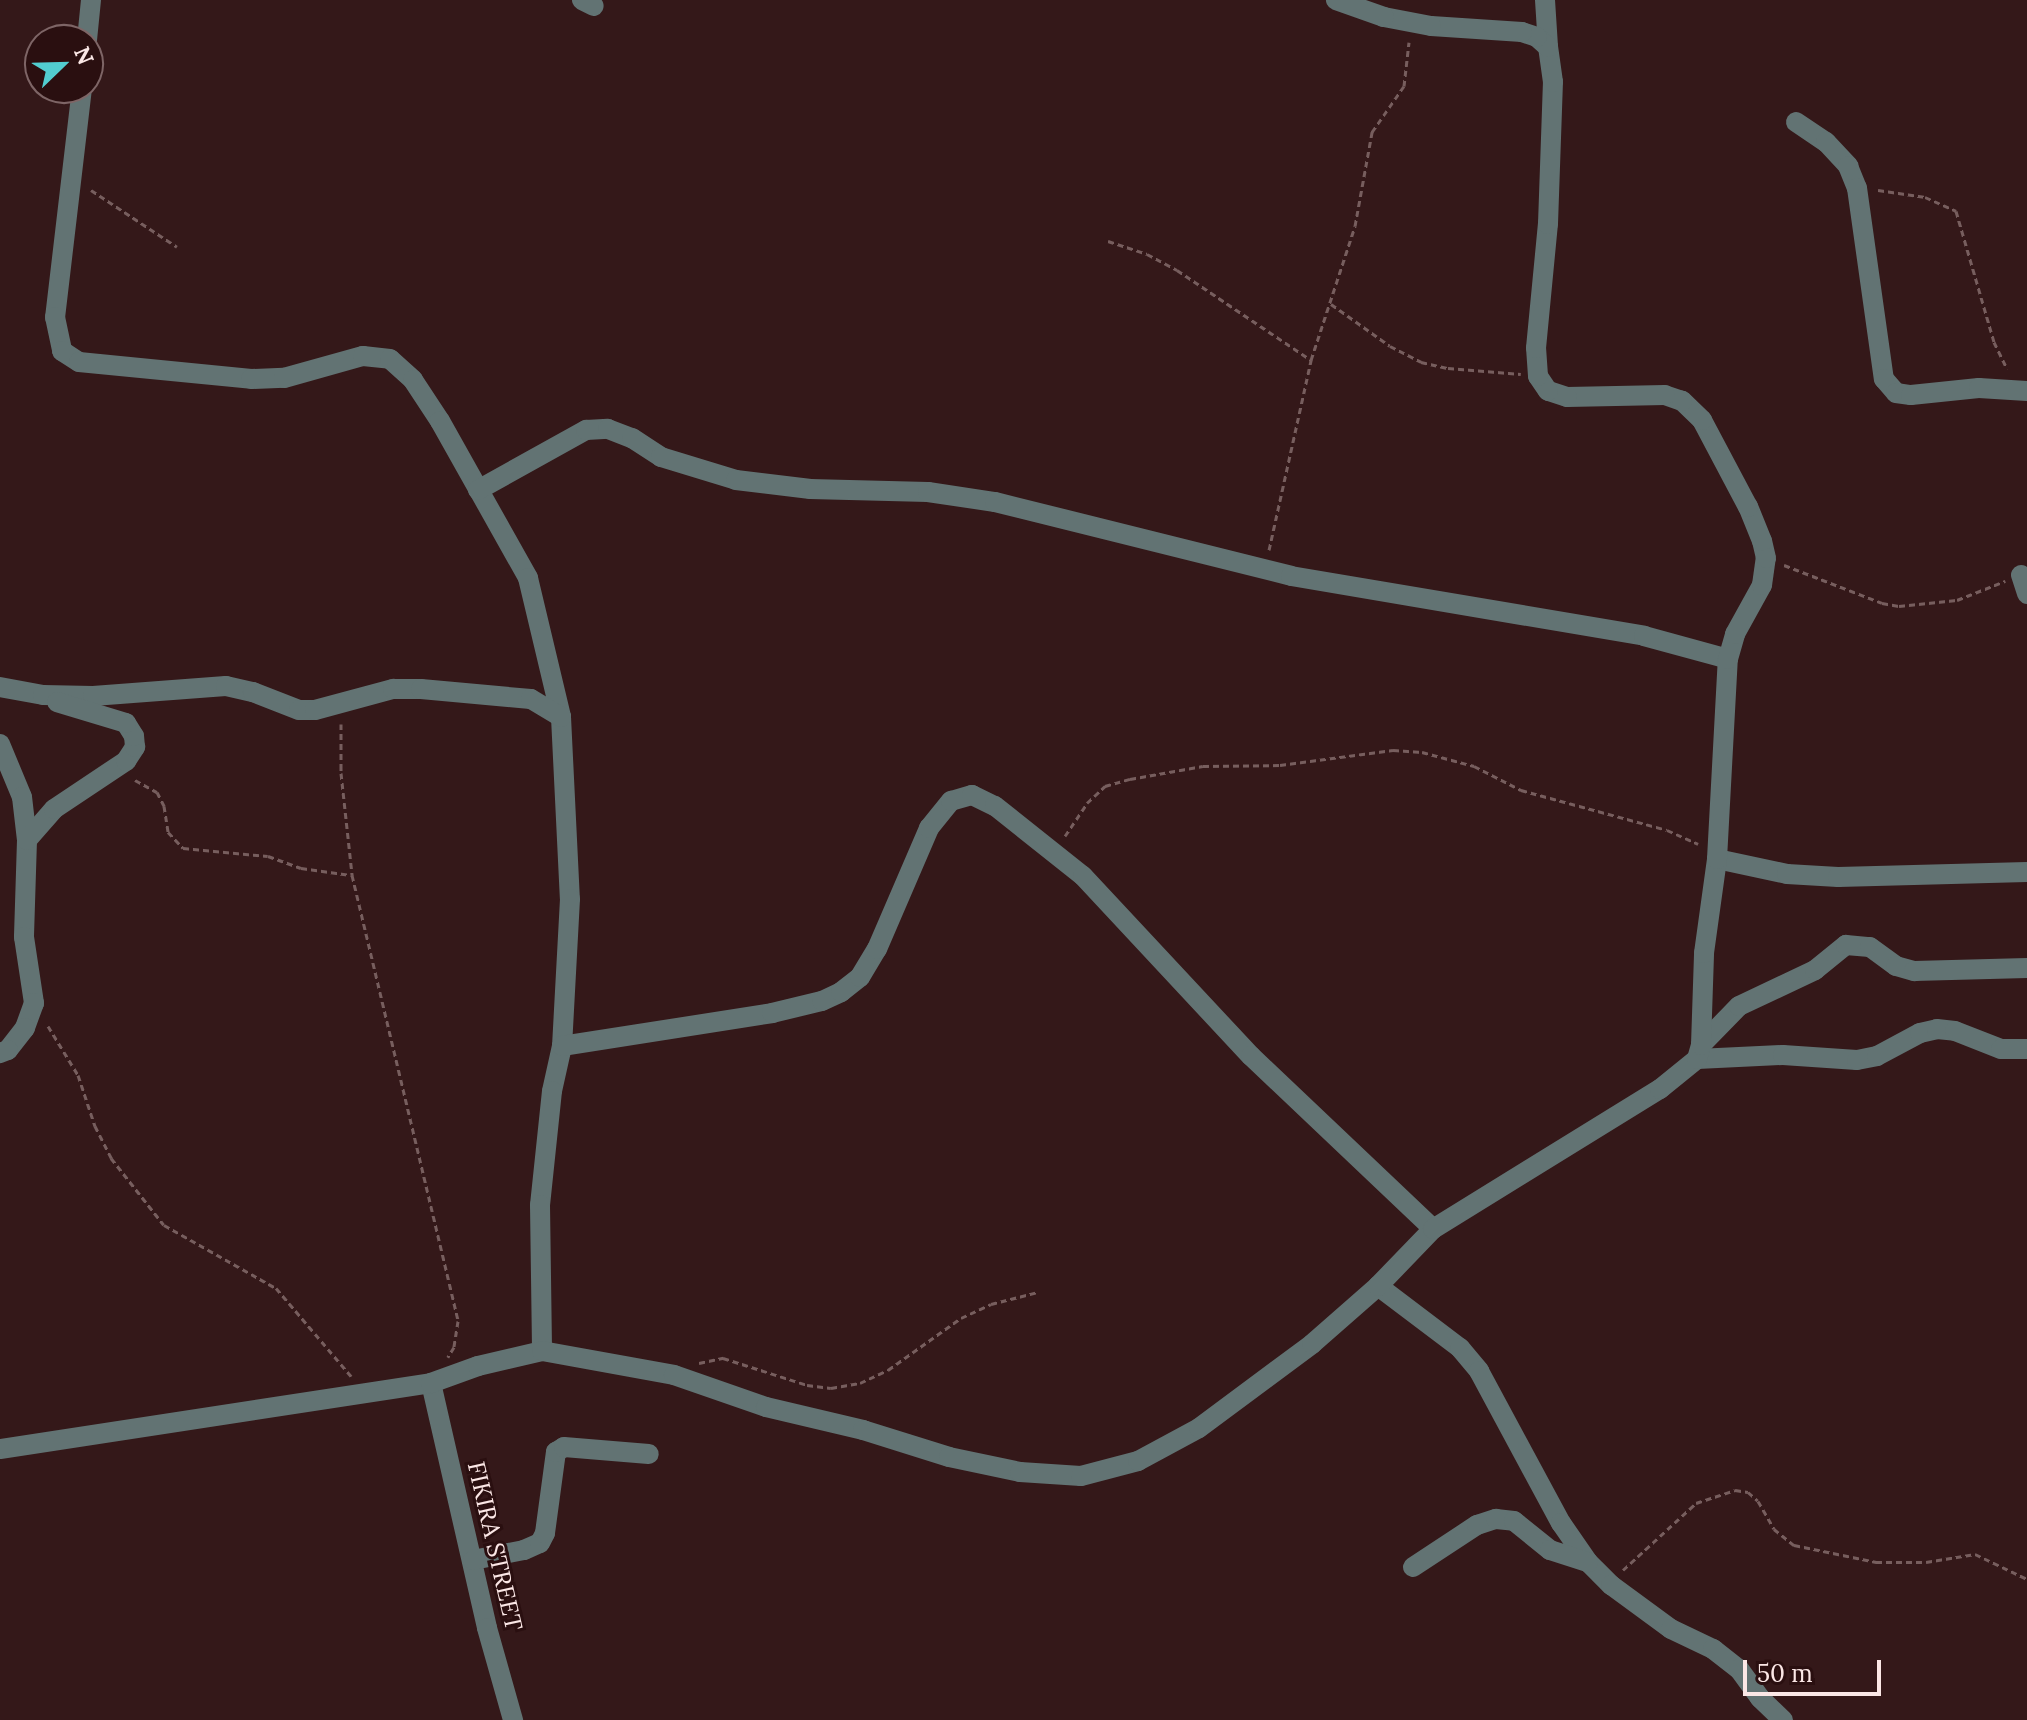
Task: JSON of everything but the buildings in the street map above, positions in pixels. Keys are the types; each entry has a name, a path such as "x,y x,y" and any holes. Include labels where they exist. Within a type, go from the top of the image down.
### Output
{"street":[{"path":"89,24 91,0"},
{"path":"1336,0 1385,9 1409,22 1522,32 1537,37 1548,47"},
{"path":"1545,0 1553,82 1548,224 1536,348 1538,376 1548,391 1567,397 1665,395 1682,401 1702,420 1748,507 1766,558 1762,585 1735,634 1728,659 1717,859 1704,953 1699,1052"},
{"path":"80,104 55,317 62,351 79,362 251,379 284,378 363,356 390,359 413,380 505,532 528,578 561,717 570,899 562,1046 552,1091 540,1205 542,1351"},
{"path":"1796,122 1826,142 1848,166 1857,188 1884,379 1896,393 1911,395 2023,390"},
{"path":"478,490 586,430 608,429 632,438 661,457 736,480 810,489 956,495 1031,509 1266,570 1644,636 1728,659"},
{"path":"0,687 43,695 93,696 226,686 253,692 299,710 340,704 393,689 421,689 531,699 561,717"},
{"path":"27,840 54,809 126,761 135,747 126,723 48,700 43,695"},
{"path":"0,744 22,797 27,840 24,937 34,1003 25,1028 8,1050 0,1053"},
{"path":"562,1046 772,1013 822,1001 841,992 860,977 877,949 929,828 951,801 961,795 972,795 995,806 1093,886 1251,1056 1433,1229"},
{"path":"1717,859 1787,874 1838,877 2027,872"},
{"path":"0,1449 431,1383 478,1366 542,1351 674,1375 766,1407 863,1430 949,1457 1020,1472 1081,1476 1138,1461 1199,1428 1312,1344 1378,1286 1433,1229 1660,1089 1699,1052 1739,1006 1815,970 1846,945 1870,947 1896,966 1914,971 2027,968"},
{"path":"1699,1052 1857,1060 1877,1056 1920,1033 1937,1029 1955,1031 2001,1049 2027,1049"},
{"path":"1378,1286 1460,1348 1479,1371 1561,1523 1588,1562 1611,1585 1671,1629 1713,1649 1739,1669 1760,1698 1783,1720"},
{"name":"FIKIRA STREET","path":"431,1383 487,1628 513,1720"},
{"path":"473,1560 524,1550 540,1543 545,1533 556,1452 564,1447 649,1454"},
{"path":"1413,1567 1477,1525 1496,1519 1514,1521 1550,1550 1588,1562"}],"path":[{"path":"1266,570 1278,498 1311,360 1355,226 1372,132 1404,86 1409,22"},
{"path":"72,184 93,191 177,247"},
{"path":"1857,188 1925,197 1956,211 1994,342 2023,390"},
{"path":"1108,241 1147,254 1177,270 1311,360"},
{"path":"1331,304 1390,346 1421,362 1448,368 1538,376"},
{"path":"1766,558 1882,603 1899,606 1957,600 2024,584"},
{"path":"340,704 341,773 352,875 377,968 458,1321 454,1347 431,1383"},
{"path":"1057,854 1079,814 1105,786 1203,766 1280,765 1393,750 1422,752 1474,766 1521,790 1667,830 1696,842 1717,859"},
{"path":"113,770 157,792 164,806 168,832 183,848 268,856 301,868 352,875"},
{"path":"34,1003 78,1075 95,1126 111,1158 164,1225 276,1288 363,1392"},
{"path":"674,1375 689,1365 723,1358 807,1385 831,1388 860,1383 888,1370 961,1318 991,1304 1038,1292"},
{"path":"1611,1585 1632,1560 1696,1503 1735,1490 1748,1492 1758,1501 1774,1529 1794,1545 1876,1562 1926,1562 1975,1554 2027,1579"}]}
